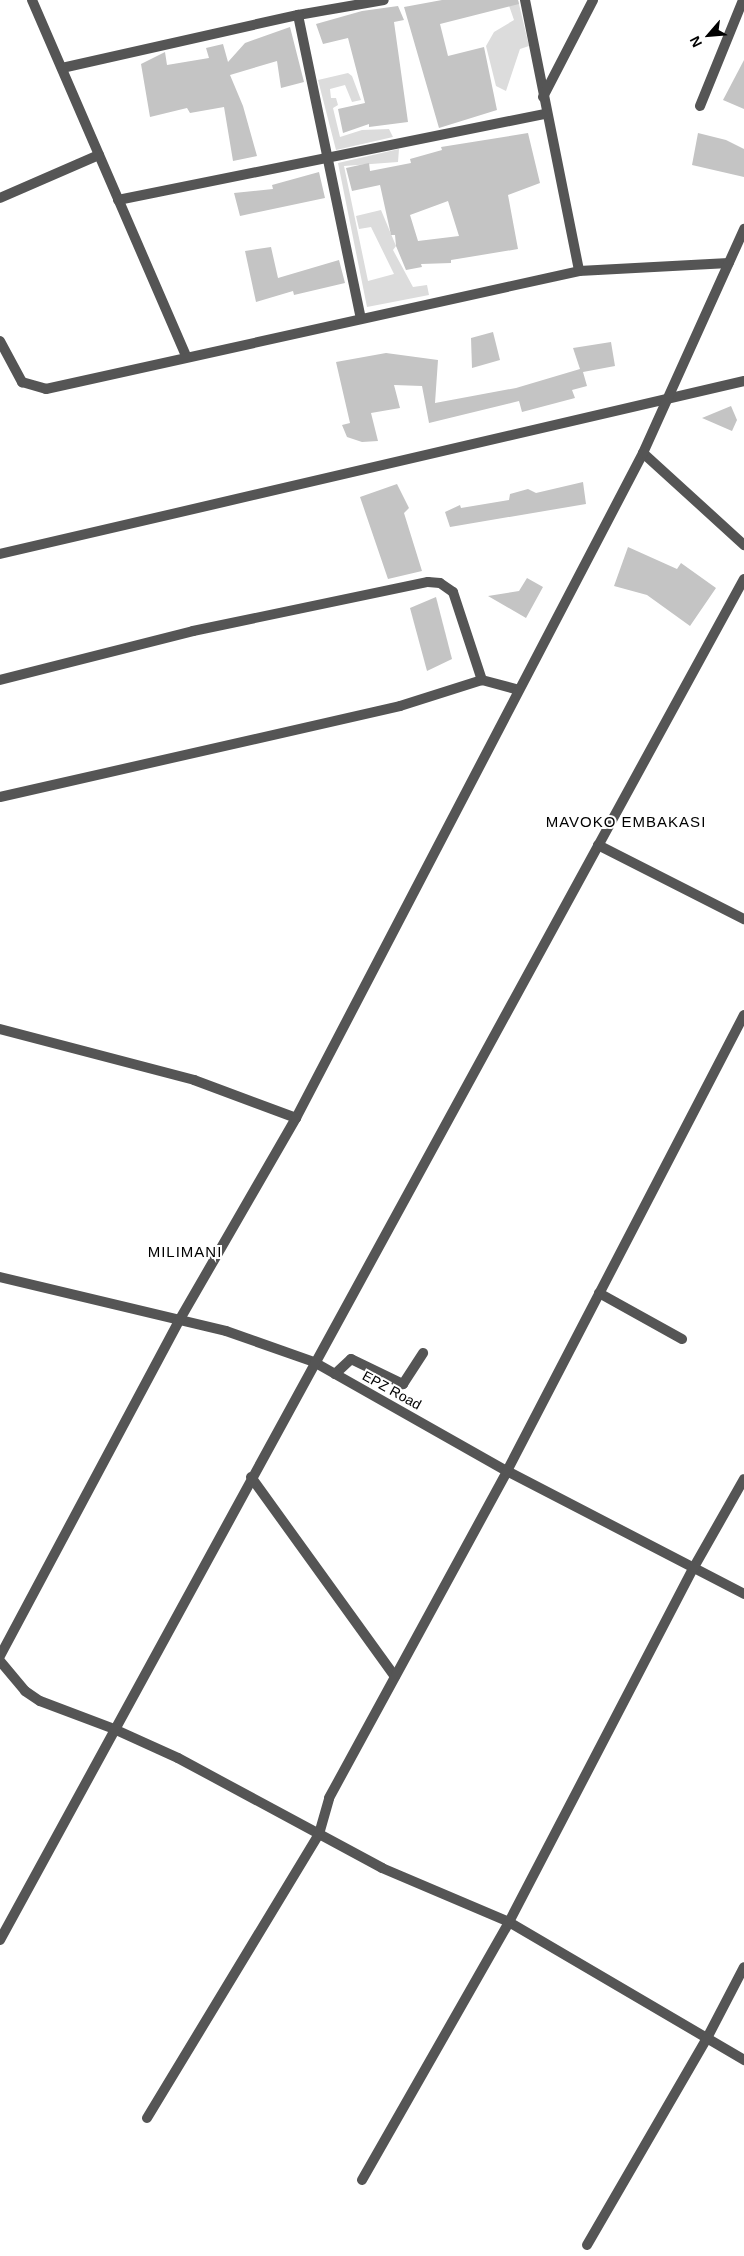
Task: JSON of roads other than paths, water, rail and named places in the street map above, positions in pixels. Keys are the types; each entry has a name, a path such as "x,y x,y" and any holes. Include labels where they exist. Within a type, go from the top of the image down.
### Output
{"street":[{"path":"32,0 186,356"},
{"path":"62,68 298,15 384,0"},
{"path":"525,0 546,114 579,271"},
{"path":"543,97 594,0"},
{"path":"700,106 743,0"},
{"path":"298,15 361,318"},
{"path":"118,200 546,114"},
{"path":"0,198 99,155"},
{"path":"0,1656 180,1320 296,1118 643,453 670,398 744,228"},
{"path":"0,341 22,382 38,389 579,271 729,263"},
{"path":"0,554 744,381"},
{"path":"643,453 744,546"},
{"path":"0,1940 251,1477 744,579"},
{"path":"0,680 193,630 428,582 440,583 453,592 482,680"},
{"path":"0,798 400,706 482,680 519,690"},
{"path":"598,845 744,919"},
{"path":"147,2118 319,1834 329,1798 507,1471 744,1015"},
{"path":"0,1029 194,1080 296,1118"},
{"name":"EPZ Road","path":"0,1277 226,1330 314,1362 507,1471 744,1594"},
{"path":"599,1293 682,1339"},
{"path":"335,1374 351,1359 403,1384 423,1353"},
{"path":"251,1477 395,1677"},
{"path":"362,2180 509,1922 694,1567 744,1479"},
{"path":"0,1661 25,1691 40,1701 114,1728 178,1758 382,1868 509,1922 706,2040 744,2060"},
{"path":"587,2245 706,2040 744,1967"}],"district":[{"name":"MAVOKO EMBAKASI","path":"626,822"},
{"name":"MILIMANI","path":"185,1252"}]}
